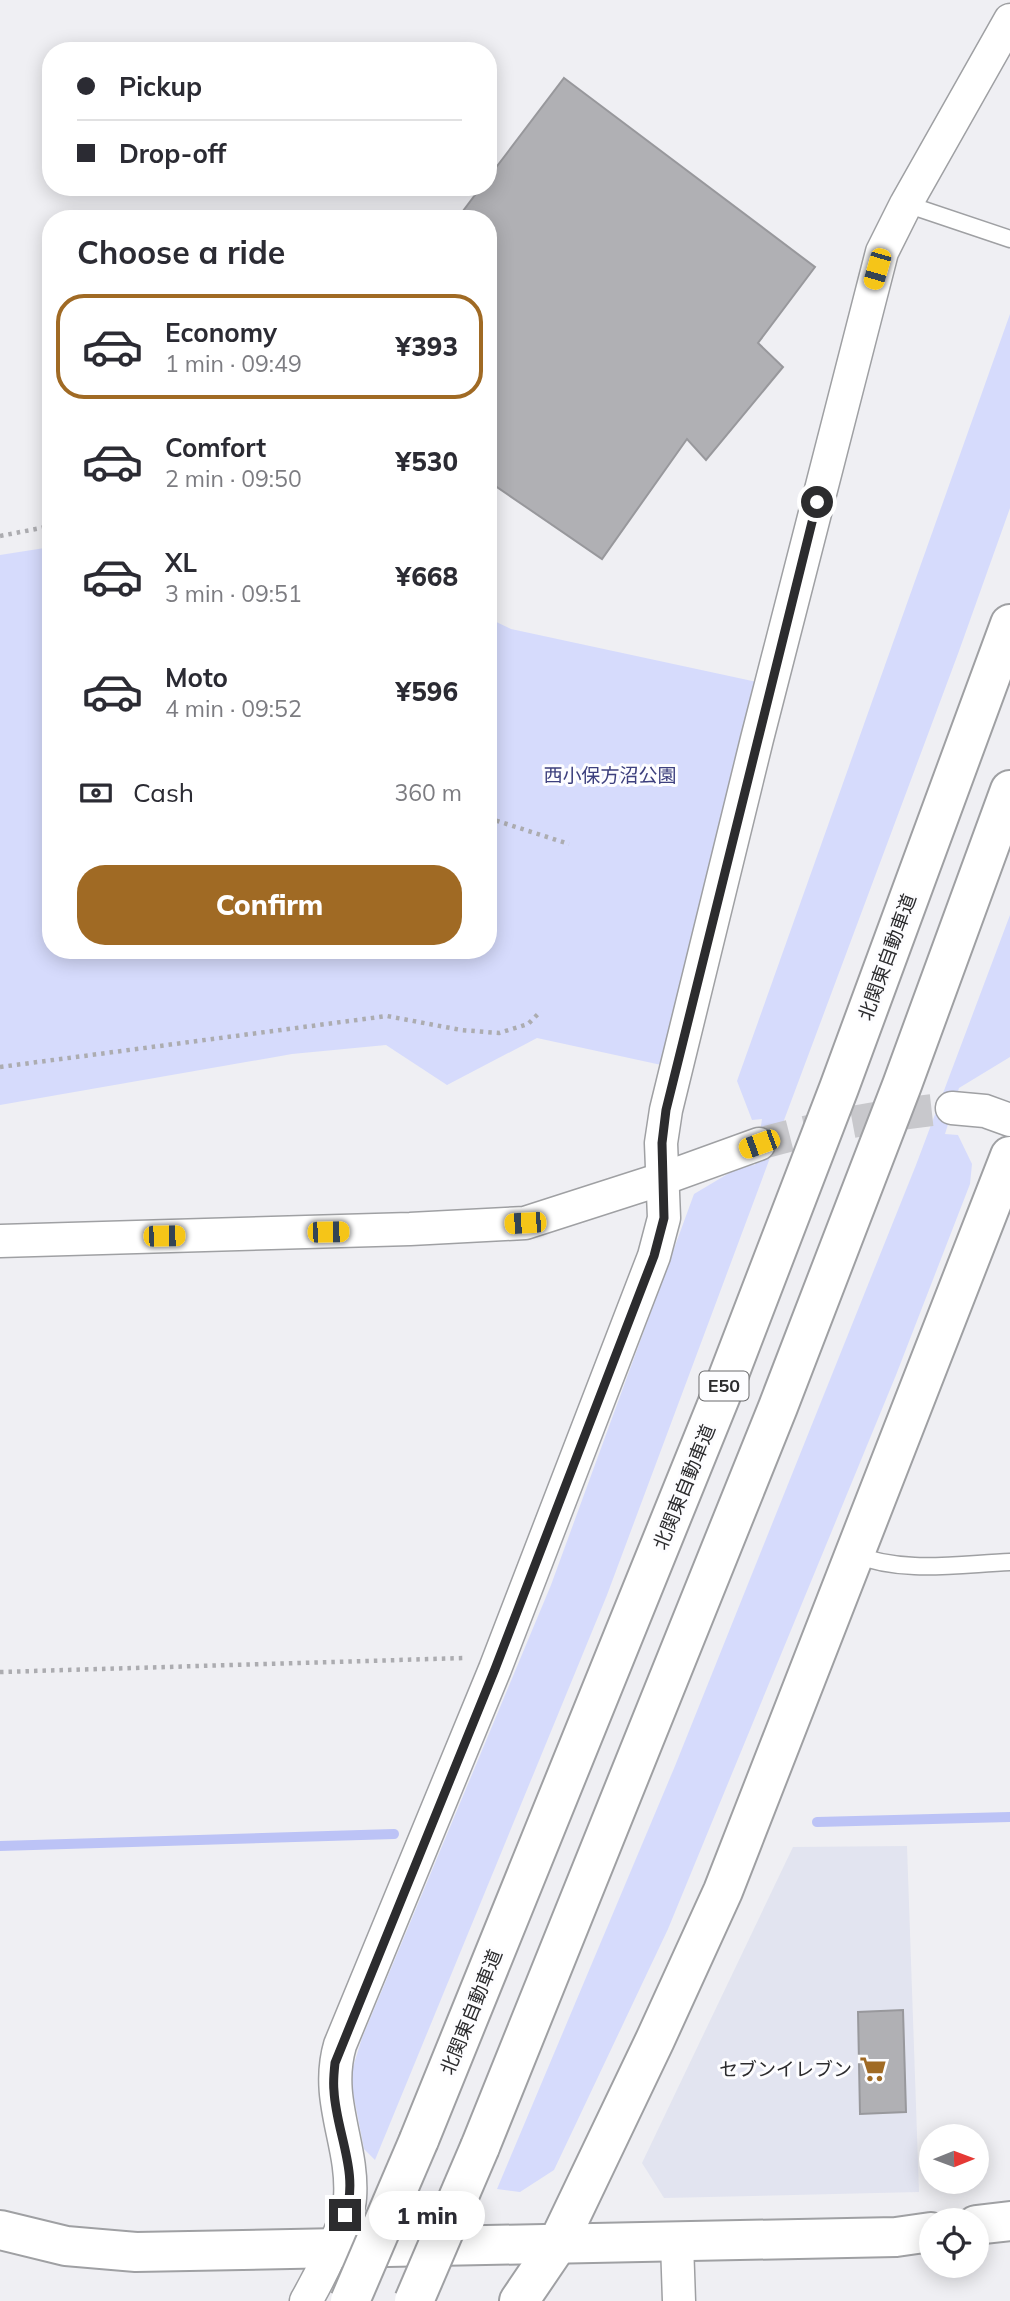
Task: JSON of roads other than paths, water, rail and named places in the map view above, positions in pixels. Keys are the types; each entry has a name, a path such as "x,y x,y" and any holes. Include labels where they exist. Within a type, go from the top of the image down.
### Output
{"main road":[{"name":"北関東自動車道","path":"349,2301 419,2140 723,1390 839,1088 1010,624"},
{"path":"414,2301 480,2147 778,1407 902,1085 1010,790"},
{"path":"519,2301 557,2245 723,1891 1010,1156"},
{"path":"989,2223 1010,2221"},
{"path":"0,2230 66,2246 136,2252 677,2243 896,2237 919,2234"}],"street":[{"path":"306,2301 332,2248 350,2201 350,2177 334,2092 335,2063 495,1669 654,1256 664,1218 662,1143 666,1110 753,752 882,253 906,204 1010,20"},
{"path":"952,1108 985,1111 1010,1120"},
{"path":"0,1241 410,1230 525,1223 665,1178 759,1144"},
{"path":"677,2243 678,2301"}],"lane":[{"path":"906,204 1010,239"},
{"path":"854,1554 875,1563 905,1566 1010,1562"}],"waterway":[{"path":"817,1822 1010,1817"},
{"path":"0,1846 394,1834"}],"tunnel":[{"path":"759,1144 855,1122 952,1108"}],"place":[{"name":"セブンイレブン","path":"873,2069"}],"park label":[{"name":"西小保方沼公園","path":"610,775"}]}
